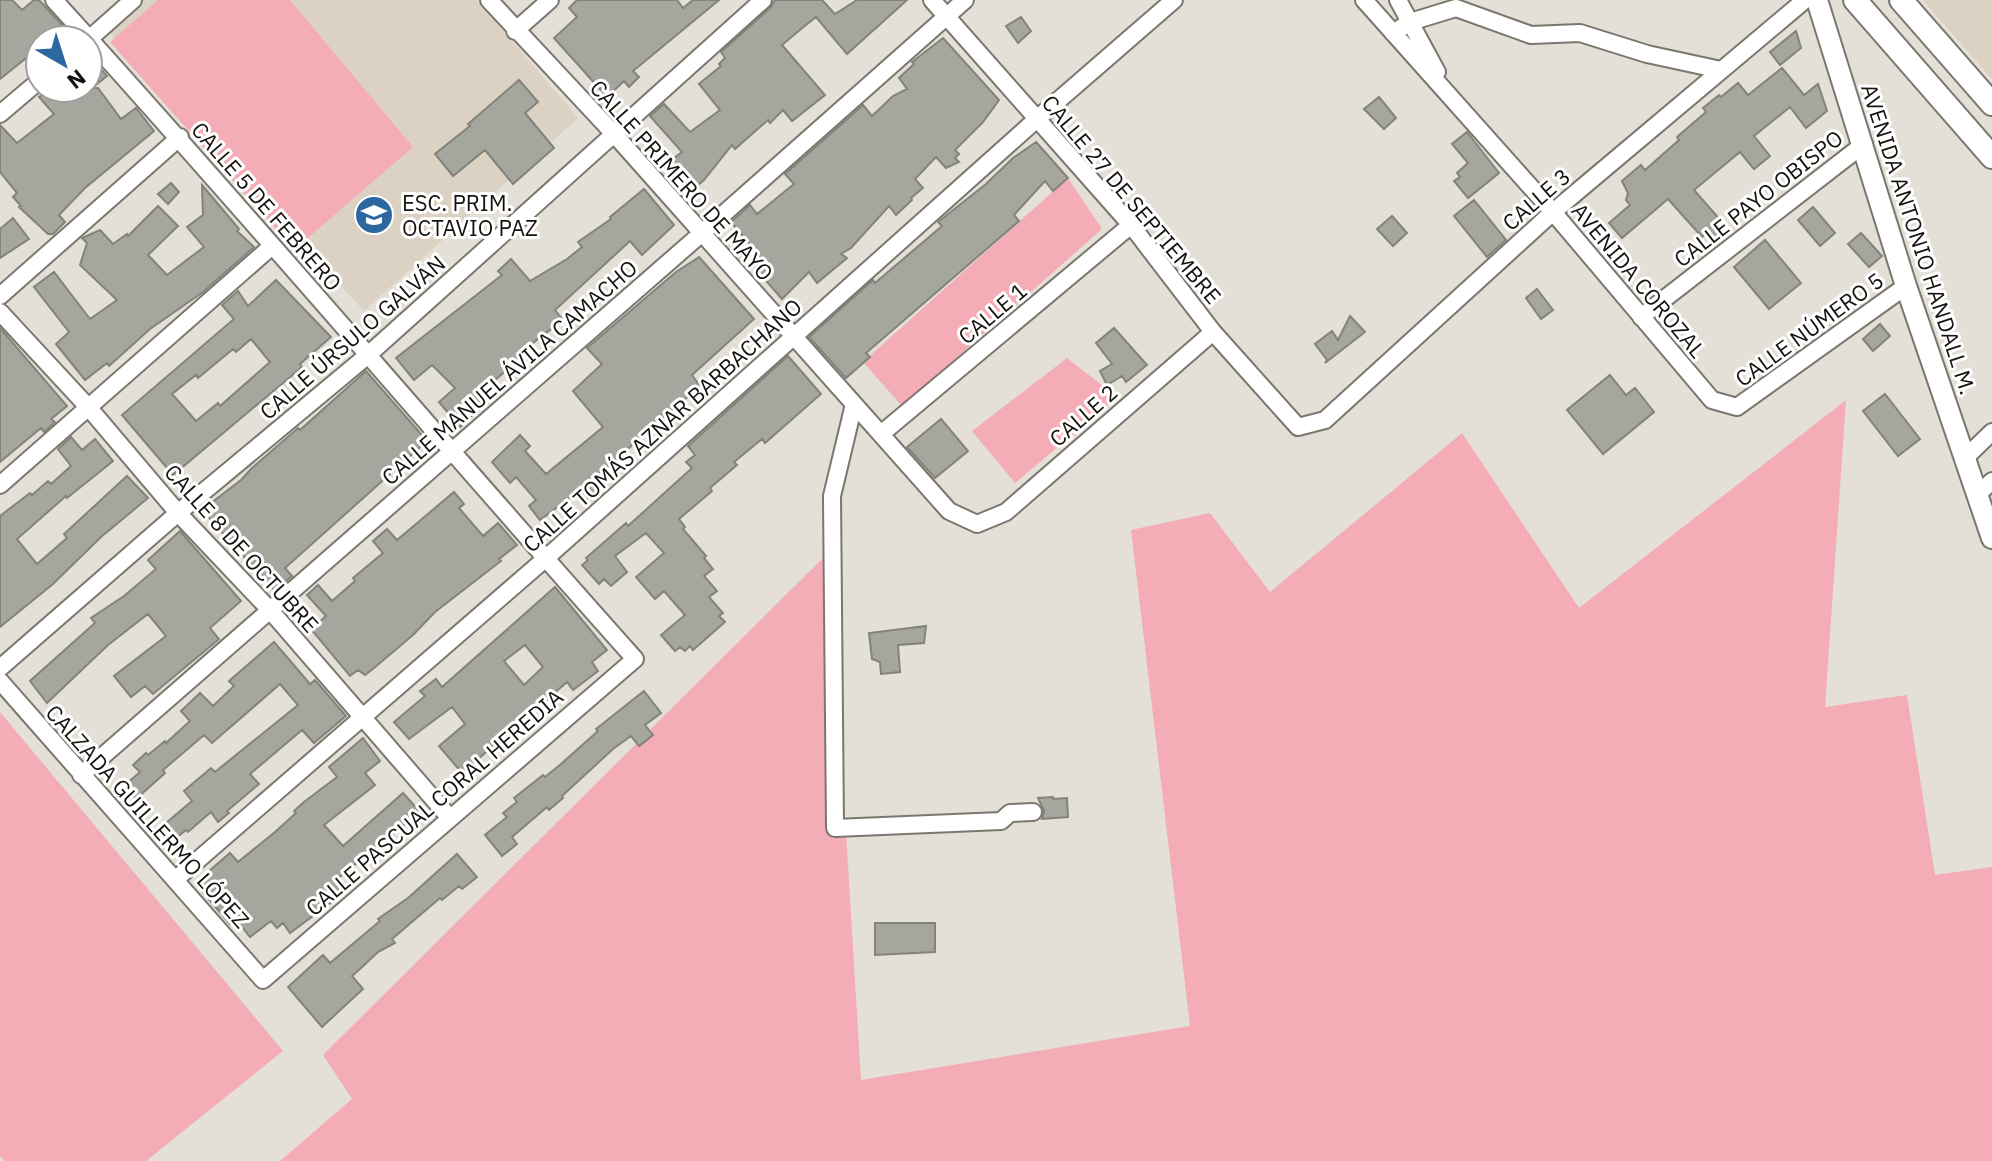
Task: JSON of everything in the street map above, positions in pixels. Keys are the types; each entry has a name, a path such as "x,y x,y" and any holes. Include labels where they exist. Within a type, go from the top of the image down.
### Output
{"main road":[{"path":"1855,0 1992,157"},
{"path":"1901,0 1992,104"}],"street":[{"name":"CALLE 5 DE FEBRERO","path":"54,0 75,24"},
{"path":"104,26 133,0"},
{"name":"CALLE PRIMERO DE MAYO","path":"489,0 615,135 949,511 977,524"},
{"path":"515,31 550,0"},
{"name":"CALLE ÚRSULO GALVÁN","path":"0,668 178,513 368,355 763,0"},
{"name":"CALLE 27 DE SEPTIEMBRE","path":"932,0 1131,225 1213,332 1298,427"},
{"name":"CALLE MANUEL ÁVILA CAMACHO","path":"81,775 965,0"},
{"name":"CALLE TOMÁS AZNAR BARBACHANO","path":"176,879 545,559 1174,0"},
{"name":"AVENIDA COROZAL","path":"1364,0 1553,212 1712,400 1737,407"},
{"name":"AVENIDA COROZAL","path":"1398,0 1451,99"},
{"path":"1437,0 1531,35 1580,33 1647,54 1721,70"},
{"name":"CALLE 3","path":"1298,427 1325,420 1553,212 1805,0"},
{"name":"AVENIDA ANTONIO HANDALL M.","path":"1817,0 1906,286 1966,457 1985,488 1992,538"},
{"path":"1393,33 1410,22 1456,8"},
{"name":"CALLE 5 DE FEBRERO","path":"104,56 180,137 451,452 635,659"},
{"path":"0,114 24,94"},
{"path":"0,296 180,137"},
{"name":"CALLE PAYO OBISPO","path":"1641,317 1864,144"},
{"name":"CALLE 1","path":"881,434 1131,225"},
{"path":"0,485 272,246"},
{"name":"CALLE NÚMERO 5","path":"1737,407 1906,286"},
{"name":"CALLE 8 DE OCTUBRE","path":"0,312 89,408 178,513 269,609 449,817"},
{"name":"CALLE 2","path":"977,524 1006,512 1213,332"},
{"path":"854,404 832,496 835,828 1001,821 1010,813 1033,812"},
{"path":"1966,457 1992,432"},
{"name":"CALLE PASCUAL CORAL HEREDIA","path":"263,980 635,659"},
{"name":"CALZADA GUILLERMO LÓPEZ","path":"0,681 263,980"}],"shaded area":[{"name":"ESC. PRIM. OCTAVIO PAZ","path":"139,0 477,0 578,118 364,311 106,29"},
{"path":"158,0 290,0 413,147 294,250 110,42"},
{"path":"1923,0 1992,0 1992,79 1970,54"},
{"path":"1068,178 1102,229 902,406 863,362"},
{"path":"1067,358 1117,397 1015,483 972,431"},
{"path":"1846,400 1825,707 1907,695 1935,875 1992,867 1992,1161 280,1161 352,1099 323,1055 829,552 861,1080 1190,1026 1131,530 1210,513 1270,592 1462,433 1579,608"},
{"path":"0,712 283,1051 146,1161 4,1161 0,1156"}],"building":[{"path":"0,0 12,0 22,10 34,0 39,0 61,24 24,24 24,60 0,79"},
{"path":"577,0 677,0 683,8 693,0 719,0 633,71 639,77 629,87 624,81 607,97 554,38 577,17 569,8"},
{"path":"775,0 822,0 835,14 857,0 907,0 847,54 816,17 782,45 825,95 792,121 783,110 735,149 732,145 704,180 690,192 665,165 682,152 650,116 664,104 690,132 720,110 699,84 721,66 719,64 725,58 721,52"},
{"path":"1021,17 1031,31 1018,43 1006,26"},
{"path":"1796,31 1801,48 1780,65 1770,52"},
{"path":"943,38 999,100 983,122 955,150 959,154 955,158 959,162 946,168 936,157 915,179 923,188 896,215 889,206 851,248 841,254 847,258 817,283 809,272 782,299 753,266 762,259 731,222 750,205 757,214 794,184 785,174 863,105 872,116 893,96 907,89 899,78 914,64 912,62"},
{"path":"1782,68 1804,95 1818,84 1827,111 1806,128 1790,107 1754,136 1770,156 1754,169 1740,152 1694,190 1729,230 1718,241 1709,231 1702,237 1668,199 1622,238 1609,223 1630,205 1622,181 1641,165 1645,170 1679,140 1677,137 1706,112 1703,108 1719,95 1721,97 1738,83 1748,95"},
{"path":"519,80 538,102 525,113 554,148 513,184 485,150 453,176 435,154"},
{"path":"104,96 121,119 136,108 154,131 85,188 59,215 65,222 53,234 48,234 19,207 13,197 17,193 0,172 0,125 17,143 54,114 45,104 104,104"},
{"path":"1379,97 1396,118 1384,129 1364,109"},
{"path":"1467,132 1499,173 1468,198 1454,181 1460,177 1457,173 1468,163 1452,144"},
{"path":"1036,142 1068,178 1053,191 1045,181 1014,215 1019,221 866,353 870,357 846,378 809,337 873,280 875,283 942,226 938,222"},
{"path":"171,183 179,192 168,204 158,194"},
{"path":"202,185 239,229 237,231 254,247 203,292 150,329 109,366 107,363 85,380 56,344 69,332 34,287 54,272 90,319 117,300 80,265 87,243 82,238 100,230 113,244 128,236 158,206 178,226 148,255 167,275 204,247 187,227 203,215"},
{"path":"644,189 674,225 642,255 630,241 555,310 563,320 529,346 531,349 480,393 488,401 460,427 439,402 455,388 432,365 414,380 396,358 502,275 498,271 511,259 530,281 582,247 578,242 611,219"},
{"path":"1474,200 1506,240 1487,257 1454,216"},
{"path":"1813,207 1835,233 1820,246 1798,220"},
{"path":"1392,216 1407,233 1393,246 1377,229"},
{"path":"13,218 29,239 0,258 0,229"},
{"path":"1861,233 1882,256 1869,267 1848,244"},
{"path":"1765,240 1801,283 1769,309 1734,267"},
{"path":"699,257 754,319 692,375 700,386 590,482 596,491 586,500 579,491 540,520 529,506 536,500 516,477 510,483 492,462 520,435 530,446 525,451 546,474 603,427 573,391 602,364 587,348 676,272"},
{"path":"276,280 331,337 300,364 302,367 173,475 122,415 234,319 222,305 238,291 248,306","holes":["251,339 270,362 220,406 218,403 196,421 172,394"]},
{"path":"1537,289 1553,310 1541,319 1526,298"},
{"path":"1350,316 1365,332 1325,363 1327,360 1315,344 1332,331 1338,340"},
{"path":"1880,324 1890,336 1873,351 1863,339"},
{"path":"0,328 67,406 51,419 55,422 44,432 41,428 0,462"},
{"path":"1114,328 1147,365 1126,382 1122,376 1107,385 1100,371 1112,364 1096,343"},
{"path":"788,356 821,394 765,443 762,439 734,462 737,465 710,488 712,491 679,519 713,569 704,576 717,591 709,597 723,613 719,616 725,622 693,650 690,646 685,651 680,647 675,651 661,635 685,615 664,591 655,599 636,577 664,553 646,533 615,556 627,572 611,586 604,579 599,584 582,565 588,560 586,558 626,523 628,526 692,468 686,462 695,455 688,446"},
{"path":"366,371 427,441 285,568 292,576 275,591 202,510"},
{"path":"1610,375 1626,395 1635,388 1654,412 1603,454 1567,410"},
{"path":"1885,394 1920,439 1898,456 1863,411"},
{"path":"941,419 968,451 935,478 907,447"},
{"path":"71,437 82,450 95,439 113,461 66,496 17,539 37,564 67,538 64,534 127,476 148,498 101,537 53,584 0,627 0,516 48,481 51,484 71,466 58,449"},
{"path":"454,492 464,504 459,508 483,536 498,523 517,545 435,612 374,668 365,675 358,670 350,676 311,629 326,616 307,595 318,585 332,601 383,553 373,541 387,529 397,540"},
{"path":"180,531 241,601 210,628 219,639 153,694 145,686 131,697 114,676 166,636 148,614 108,645 47,703 30,681 95,623 91,618 156,569 148,560"},
{"path":"555,587 607,650 592,662 598,671 573,690 567,682 462,773 439,746 465,724 452,707 409,739 394,722 425,696 420,691 436,679 442,687","holes":["525,645 543,667 524,685 504,661"]},
{"path":"926,626 924,643 898,645 900,672 881,674 880,662 872,659 869,633"},
{"path":"274,642 310,684 315,680 346,716 314,743 302,730 250,774 259,784 227,811 229,813 218,822 211,812 170,843 159,829 192,801 184,791 211,768 215,772 298,705 280,684 212,743 204,735 163,770 165,773 136,799 125,785 140,772 133,765 146,753 148,755 166,743 190,721 181,711 200,693 213,706 234,686 229,681"},
{"path":"644,691 661,713 645,725 653,735 639,746 631,736 613,749 563,798 549,810 547,807 512,837 517,844 502,856 485,835 507,817 503,813 517,802 514,798 561,764 598,731 596,729"},
{"path":"363,738 380,761 365,773 375,785 324,825 343,846 403,793 420,812 336,880 345,892 290,933 283,923 277,928 271,921 250,937 236,919 230,924 195,883 230,853 238,862 275,832 304,802 337,777 329,767"},
{"path":"1038,798 1067,798 1068,817 1042,819 1044,811"},
{"path":"457,854 477,877 462,889 459,886 442,900 440,898 392,939 395,943 378,952 352,976 363,989 322,1027 288,987 323,955 330,963"},
{"path":"875,923 935,923 935,952 875,955"}],"place":[{"name":"ESC. PRIM. OCTAVIO PAZ","path":"374,215"}]}
